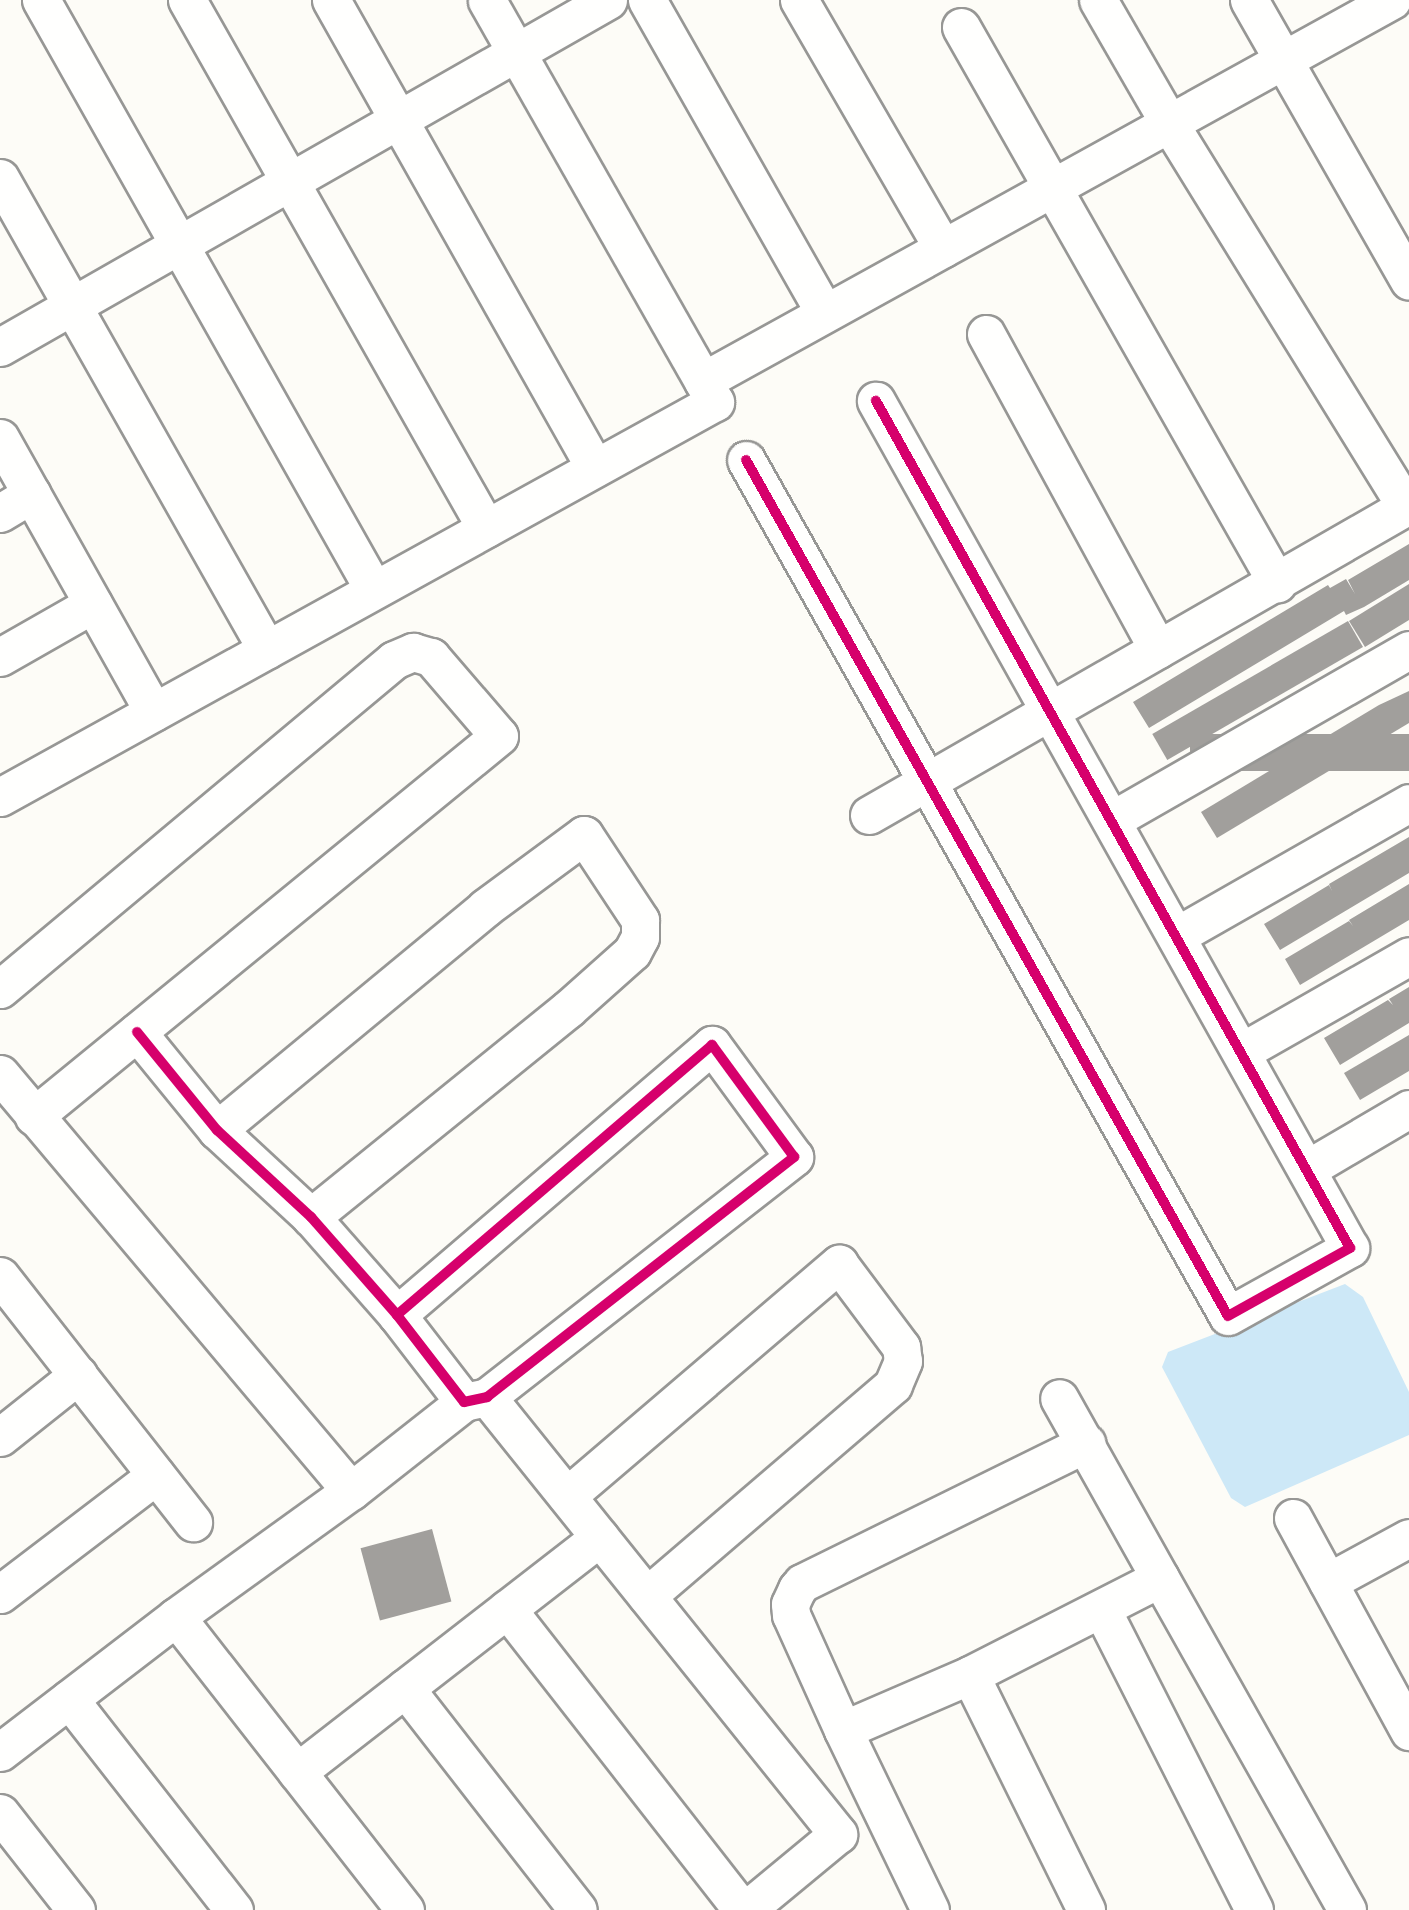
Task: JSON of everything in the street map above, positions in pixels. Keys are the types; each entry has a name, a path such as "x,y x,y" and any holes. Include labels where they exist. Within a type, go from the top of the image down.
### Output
{"street":[{"path":"41,0 374,590"},
{"path":"187,0 486,528"},
{"path":"331,0 596,468"},
{"path":"0,797 715,402 487,0"},
{"path":"0,347 608,0"},
{"path":"647,0 825,313"},
{"path":"799,0 943,248"},
{"path":"869,815 1407,506 1169,123 1098,0"},
{"path":"1248,0 1409,281"},
{"path":"703,381 1392,0"},
{"path":"1398,0 1409,19"},
{"path":"961,27 1277,583"},
{"path":"0,178 267,649"},
{"path":"986,334 1158,649"},
{"path":"746,460 1228,1316 1350,1248 876,401"},
{"path":"0,438 154,712"},
{"path":"0,513 32,494"},
{"path":"0,657 93,604"},
{"path":"1111,821 1409,650"},
{"path":"0,989 381,669 413,652 431,657 499,736 137,1032 14,1102 351,1491"},
{"path":"1176,936 1409,803"},
{"path":"217,1130 485,908 583,835 640,920 640,937 632,952 568,1009 311,1217"},
{"path":"1241,1052 1409,956"},
{"path":"137,1032 217,1130 311,1217 397,1315 567,1496 838,1834 744,1910 507,1609"},
{"path":"0,1752 176,1617 476,1400 794,1157 712,1045 397,1315"},
{"path":"1307,1169 1409,1109"},
{"path":"567,1496 839,1264 901,1347 903,1361 893,1385 647,1596"},
{"path":"2,1283 78,1374 193,1522"},
{"path":"0,1437 78,1374"},
{"path":"1059,1398 1347,1910"},
{"path":"930,1910 842,1730 791,1615 790,1604 802,1583 1086,1444"},
{"path":"0,1594 156,1475"},
{"path":"1293,1518 1409,1731"},
{"path":"297,1772 600,1537"},
{"path":"1328,1582 1409,1538"},
{"path":"842,1730 970,1675 1102,1610 1160,1578"},
{"path":"1102,1610 1254,1910"},
{"path":"176,1617 405,1910"},
{"path":"970,1675 1086,1910"},
{"path":"405,1688 578,1910"},
{"path":"69,1699 234,1910"},
{"path":"0,1813 76,1910"}],"water":[{"path":"1345,1284 1363,1297 1409,1392 1409,1435 1245,1507 1231,1498 1162,1367 1168,1352"}],"building":[{"path":"1409,544 1409,580 1364,607 1346,615 1344,611 1149,728 1133,702 1328,585 1330,588 1346,579 1355,594 1348,580"},
{"path":"1409,584 1409,620 1365,647 1349,621"},
{"path":"1348,621 1363,647 1167,760 1152,734"},
{"path":"1409,691 1409,723 1217,838 1201,812 1379,705"},
{"path":"1190,734 1409,734 1409,771 1190,771"},
{"path":"1409,837 1409,873 1280,950 1264,924 1329,885 1332,891 1329,884"},
{"path":"1409,884 1409,920 1300,985 1285,959 1349,921 1353,926 1349,920"},
{"path":"1409,987 1409,1023 1340,1065 1324,1038 1388,1000 1393,1005 1389,999"},
{"path":"1409,1035 1409,1071 1360,1100 1344,1073"},
{"path":"432,1529 451,1601 380,1621 361,1548"}],"cycle path":[{"path":"746,460 1228,1316 1350,1248 876,401"},
{"path":"137,1032 217,1130 311,1217 397,1315 464,1402 487,1397 794,1157 712,1045 397,1315"}]}
